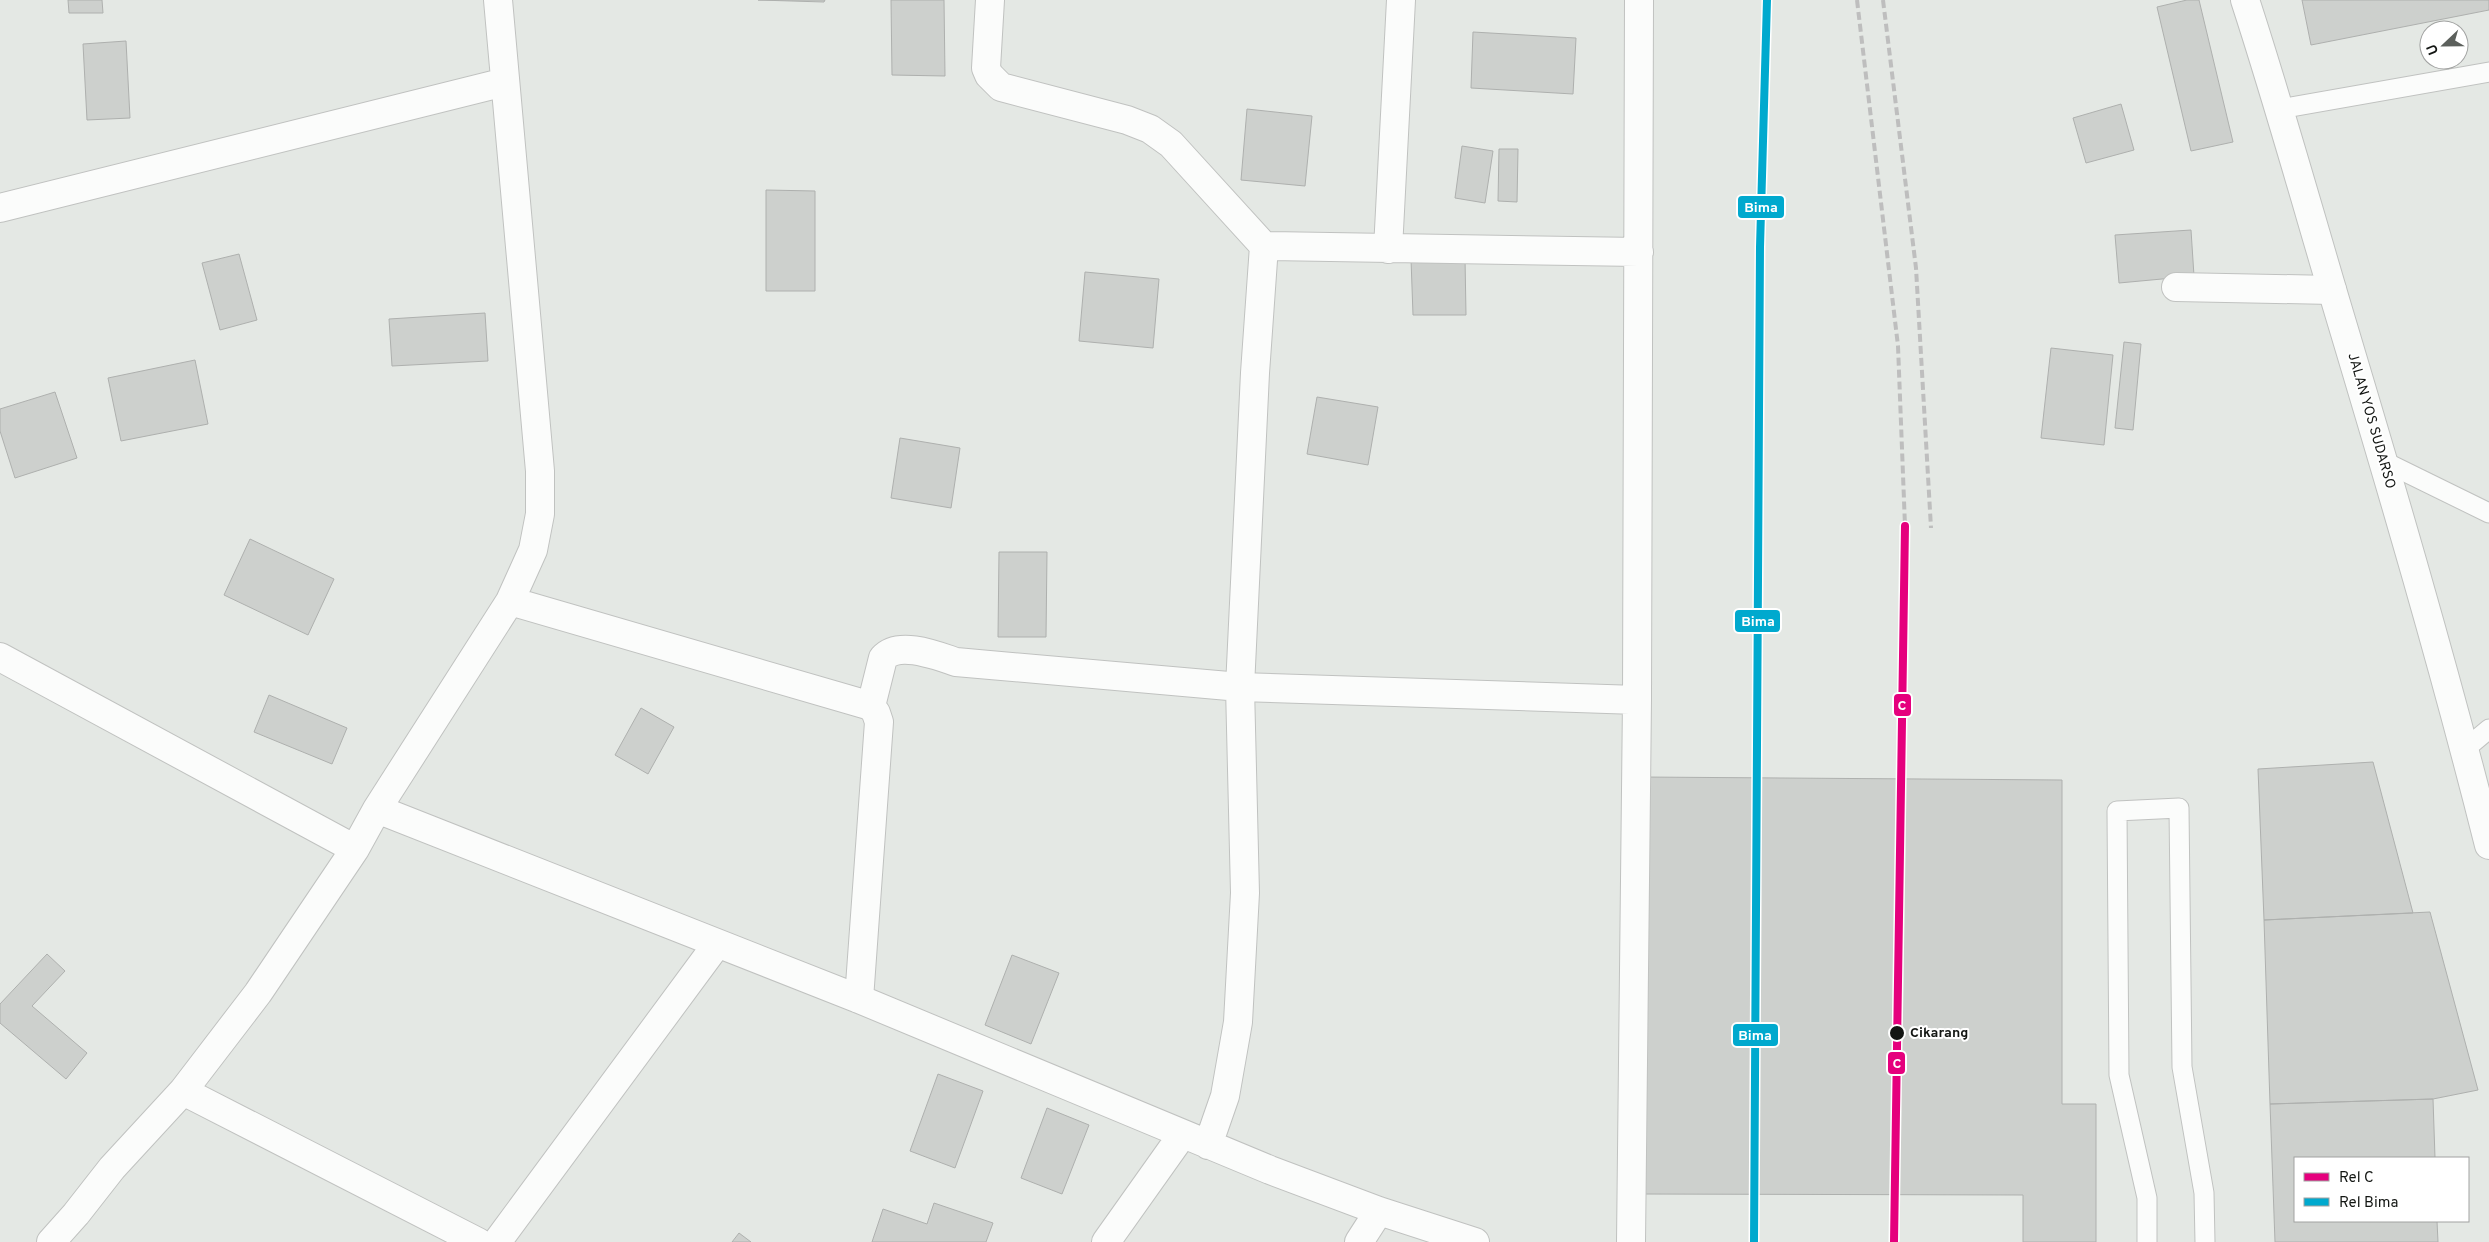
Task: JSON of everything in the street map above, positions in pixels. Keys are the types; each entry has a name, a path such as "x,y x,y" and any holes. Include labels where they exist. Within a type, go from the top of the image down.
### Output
{"main road":[{"path":"51,1242 112,1168 183,1091 258,993 355,849 377,809 510,601 532,550 540,514 540,471 498,0"},
{"path":"990,0 986,68 989,75 1001,87 1127,120 1150,129 1171,144 1264,246 1638,252"},
{"path":"1388,249 1401,0"},
{"path":"1631,1242 1637,700 1639,0"},
{"name":"JALAN YOS SUDARSO","path":"2245,0 2280,109 2383,462 2465,749 2489,845"},
{"path":"0,208 505,82"},
{"path":"1208,1145 1224,1096 1238,1022 1245,894 1240,687 1255,373 1264,246"},
{"path":"2176,287 2332,290"},
{"path":"510,601 871,706 879,722 859,999"},
{"path":"871,706 883,658 886,654 908,650 922,651 956,662 1240,687 1637,700"},
{"path":"0,657 355,849"},
{"path":"377,809 859,999 1182,1135 1379,1211 1474,1242"},
{"path":"497,1242 717,944"},
{"path":"183,1091 478,1242"},
{"path":"1106,1242 1182,1135"},
{"path":"1359,1242 1379,1211"}],"lane":[{"path":"2280,109 2489,72"},
{"path":"2383,462 2489,513"},
{"path":"2465,749 2489,729"},
{"path":"2147,1242 2147,1198 2119,1075 2117,810 2179,808 2182,1067 2204,1193 2205,1242"}],"building":[{"path":"68,0 102,0 103,13 69,13"},
{"path":"758,0 825,0 824,2"},
{"path":"891,0 944,0 945,76 892,75"},
{"path":"2187,0 2199,0 2233,142 2191,151 2157,7"},
{"path":"2302,0 2489,0 2489,10 2438,20 2419,20 2419,24 2311,45"},
{"path":"1473,32 1576,38 1573,94 1471,88"},
{"path":"126,41 130,118 87,120 83,44"},
{"path":"2121,104 2134,150 2086,163 2073,118"},
{"path":"1247,109 1312,116 1305,186 1241,180"},
{"path":"1462,146 1493,151 1485,203 1455,198"},
{"path":"1499,149 1518,149 1517,202 1498,201"},
{"path":"766,190 815,191 815,291 766,291"},
{"path":"2191,230 2194,276 2119,283 2115,235"},
{"path":"239,254 257,320 220,330 202,263"},
{"path":"1465,258 1466,315 1413,315 1411,259"},
{"path":"1085,272 1159,279 1153,348 1079,341"},
{"path":"485,313 488,361 392,366 389,319"},
{"path":"2124,342 2141,344 2133,430 2115,428"},
{"path":"2051,348 2113,355 2104,445 2041,438"},
{"path":"195,360 208,424 121,441 108,378"},
{"path":"55,392 77,458 15,478 0,431 0,409"},
{"path":"1317,397 1378,407 1368,465 1307,454"},
{"path":"900,438 960,448 951,508 891,498"},
{"path":"250,539 334,579 308,635 224,595"},
{"path":"999,552 1047,552 1046,637 998,637"},
{"path":"269,695 347,728 332,764 254,732"},
{"path":"641,708 674,727 648,774 615,755"},
{"path":"2373,762 2413,913 2264,920 2258,769"},
{"path":"1641,777 2062,780 2062,1104 2096,1104 2096,1242 2023,1242 2023,1195 1641,1194"},
{"path":"2430,912 2478,1090 2433,1099 2270,1104 2264,920"},
{"path":"47,954 65,971 32,1006 87,1053 66,1079 0,1023 0,1004"},
{"path":"1012,955 1059,973 1031,1044 985,1025"},
{"path":"938,1074 983,1091 955,1168 910,1151"},
{"path":"2433,1099 2435,1157 2294,1157 2294,1222 2437,1222 2438,1242 2275,1242 2270,1104"},
{"path":"1047,1108 1089,1125 1062,1194 1021,1178"},
{"path":"934,1203 993,1223 986,1242 872,1242 883,1209 927,1224"},
{"path":"739,1233 751,1242 732,1242"}],"railway":[{"path":"1857,0 1898,346 1905,526"},
{"path":"1883,0 1916,268 1931,528"}],"rail line":[{"name":"Bima","path":"1754,1242 1760,247 1767,0"},
{"name":"C","path":"1894,1242 1905,526"}],"place":[{"name":"Cikarang","path":"1897,1033"}]}
